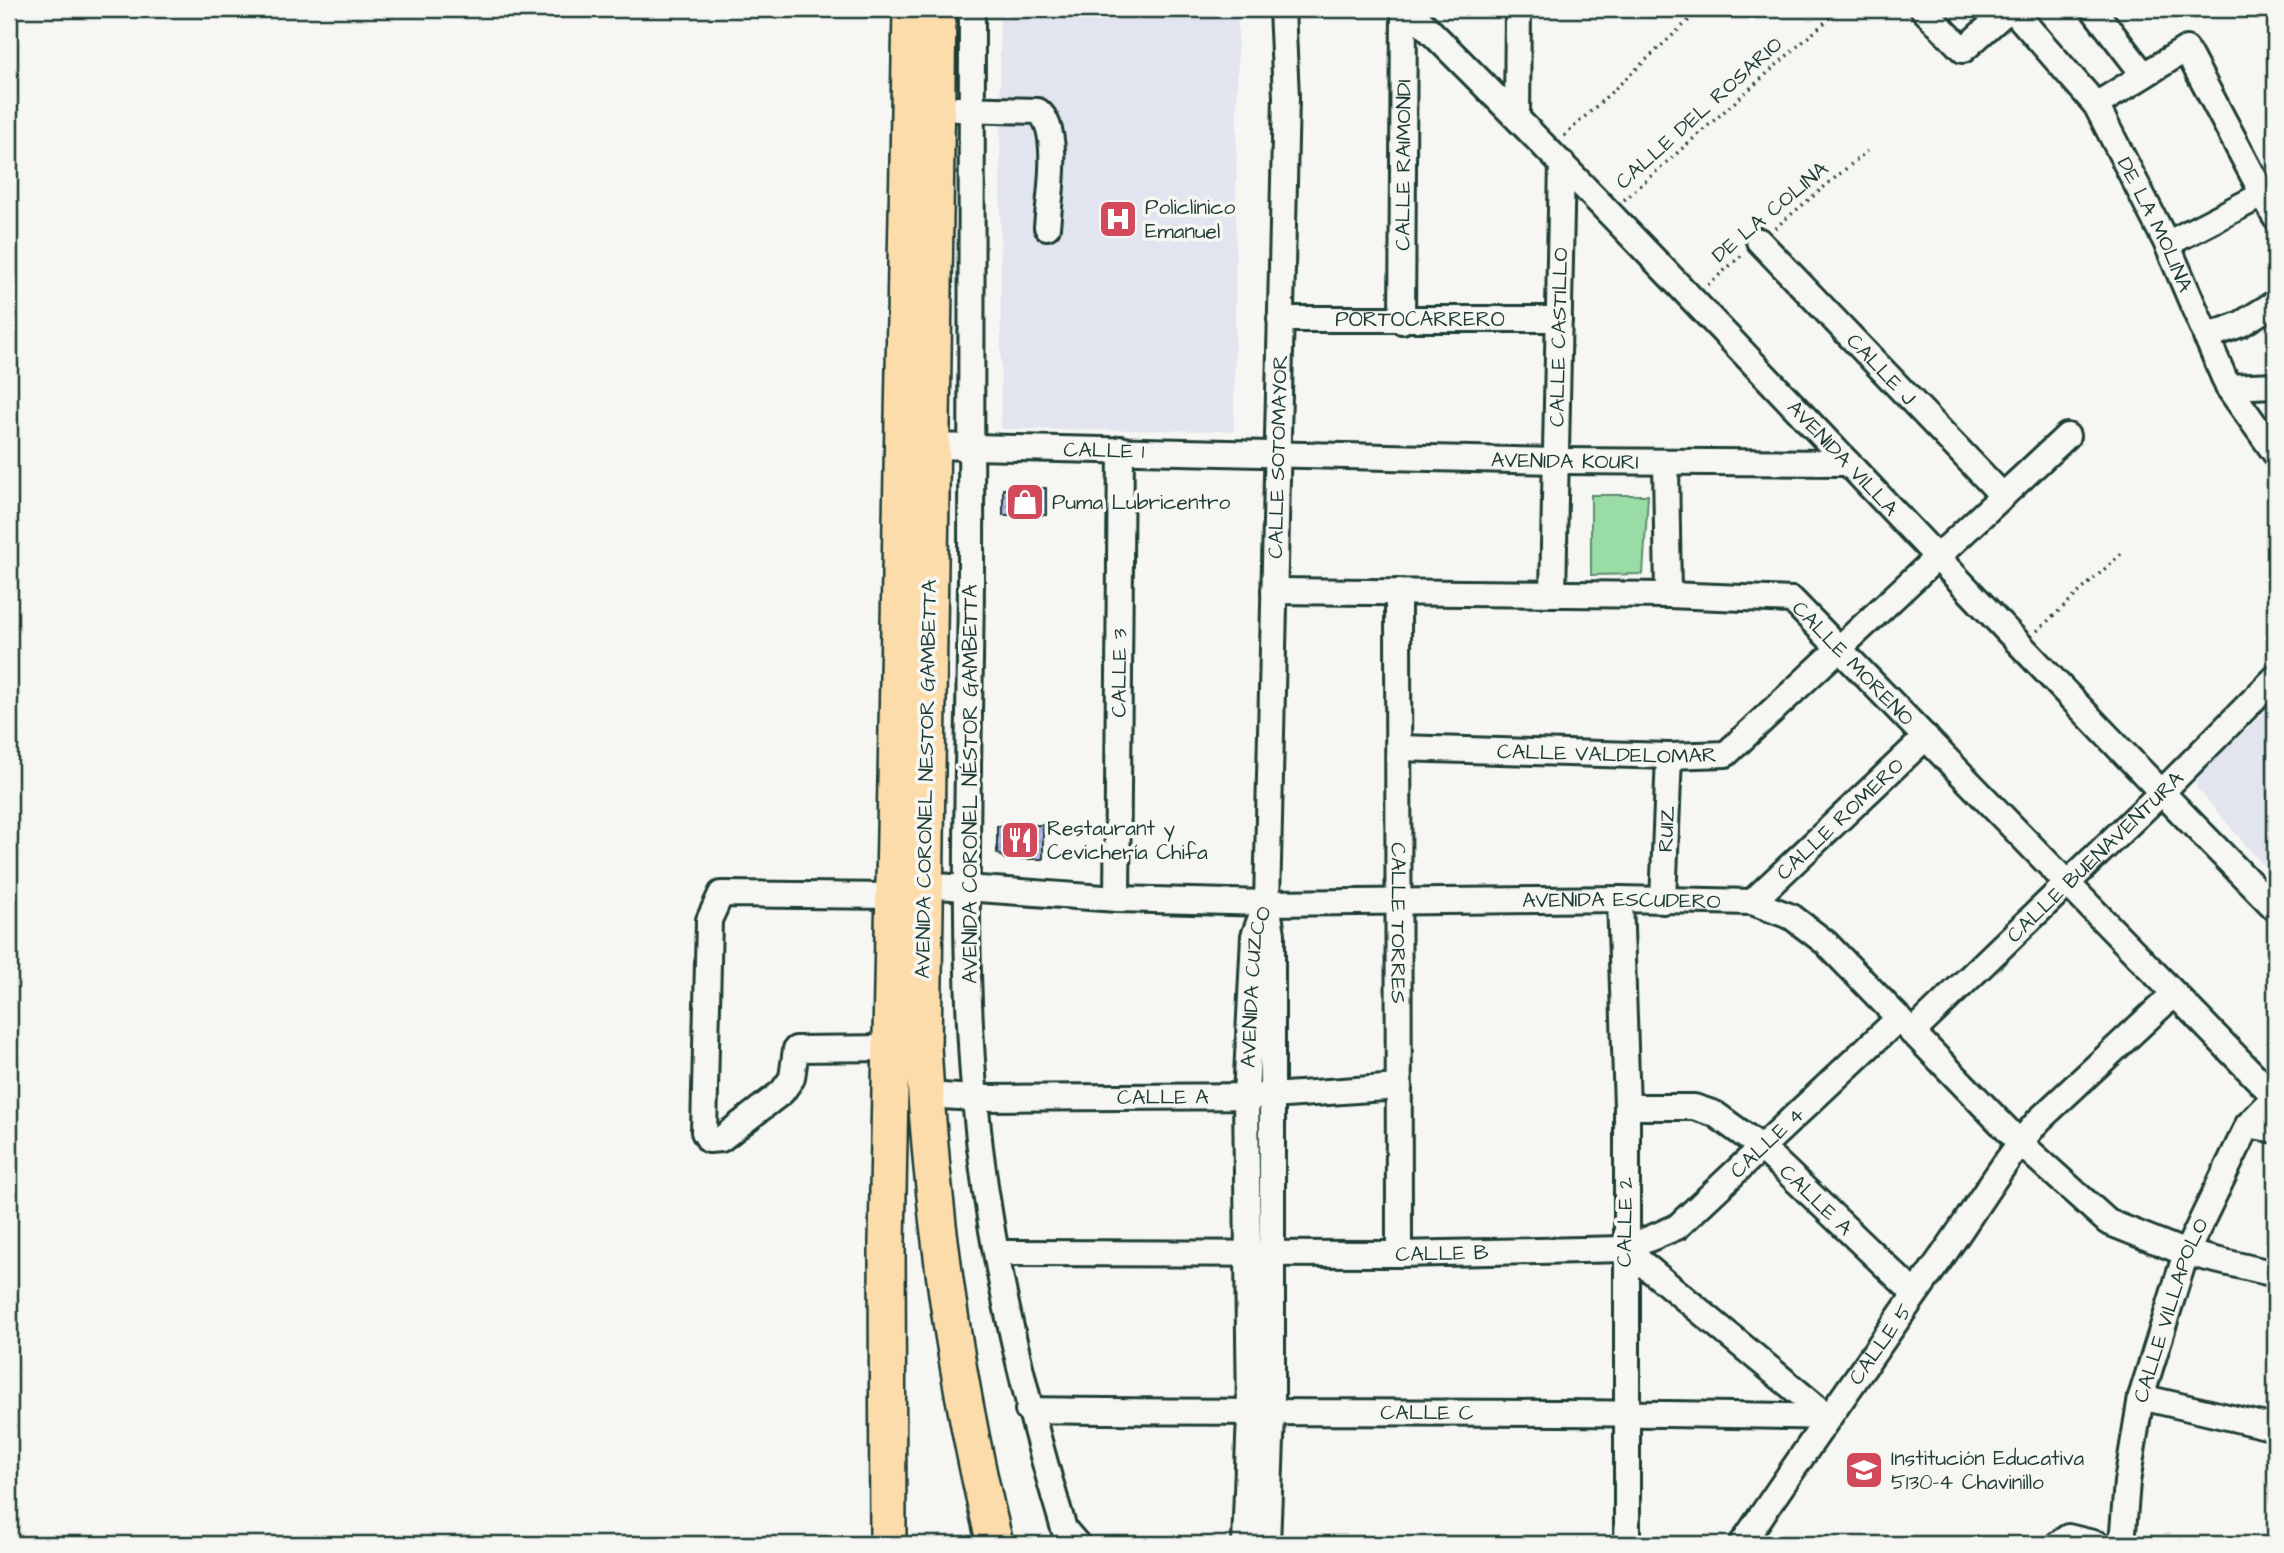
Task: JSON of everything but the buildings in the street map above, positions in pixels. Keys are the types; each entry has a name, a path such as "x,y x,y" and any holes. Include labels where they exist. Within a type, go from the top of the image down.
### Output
{"highway":[{"name":"AVENIDA CORONEL NESTOR GAMBETTA","path":"911,9 909,891 925,1095 948,1321 976,1468 995,1544"},
{"name":"AVENIDA CORONEL NESTOR GAMBETTA","path":"888,1544 887,1243 891,1048 909,891 931,446 938,9"}],"street":[{"name":"AVENIDA CORONEL NÉSTOR GAMBETTA","path":"972,9 973,445 968,889 975,1098 985,1185 1028,1410 1064,1529 1077,1544"},
{"name":"CALLE SOTOMAYOR","path":"1267,903 1286,97 1282,9"},
{"name":"AVENIDA VILLA","path":"1406,9 1556,156 2161,793 2275,908"},
{"name":"CALLE RAIMONDI","path":"1402,321 1406,9"},
{"path":"1517,117 1518,9"},
{"path":"1923,9 1963,50 2010,9"},
{"name":"DE LA MOLINA","path":"2010,9 2096,105 2167,244 2228,387 2275,453"},
{"path":"2093,9 2144,75"},
{"path":"2096,105 2186,48 2275,217"},
{"path":"936,108 1038,111 1046,117 1052,138 1047,227"},
{"name":"CALLE CASTILLO","path":"1553,594 1559,319 1556,156"},
{"path":"2167,244 2262,195"},
{"name":"CALLE J","path":"1759,241 2003,496"},
{"path":"2206,337 2241,324 2275,303"},
{"name":"PORTOCARRERO","path":"1280,319 1559,319"},
{"path":"2228,387 2275,386"},
{"name":"CALLE VALDELOMAR","path":"1399,748 1669,756 1726,754 2067,436"},
{"name":"CALLE 1","path":"931,446 1279,455"},
{"name":"CALLE 3","path":"1118,899 1121,449"},
{"name":"AVENIDA KOURI","path":"1279,455 1666,463 1849,463"},
{"path":"1666,463 1668,595"},
{"name":"CALLE MORENO","path":"1274,591 1668,595 1792,600 2275,1097"},
{"name":"CALLE TORRES","path":"1398,592 1399,1254"},
{"name":"CALLE BUENAVENTURA","path":"1905,1026 2068,884 2275,678"},
{"name":"CALLE ROMERO","path":"1752,902 1926,737"},
{"name":"RUIZ","path":"1663,901 1669,756"},
{"name":"AVENIDA ESCUDERO","path":"891,1048 796,1049 792,1078 782,1092 721,1139 709,1140 704,1132 709,920 721,894 968,889 1118,899 1267,903 1397,904 1620,900 1752,902 1792,917 1826,943 2019,1142 2108,1222 2186,1253 2275,1275"},
{"name":"CALLE 2","path":"1620,900 1627,1107 1627,1544"},
{"name":"AVENIDA CUZCO","path":"1267,903 1254,936 1259,1096 1261,1414 1268,1544"},
{"name":"CALLE 5","path":"1742,1544 2019,1142 2039,1120 2174,995"},
{"name":"CALLE 4","path":"1625,1249 1678,1227 1762,1148 1905,1026"},
{"name":"CALLE A","path":"925,1095 975,1098 1259,1096 1399,1087"},
{"name":"CALLE VILLAPOLO","path":"2122,1544 2127,1482 2141,1397 2186,1253 2248,1125 2275,1097"},
{"name":"CALLE A","path":"1627,1107 1694,1107 1715,1114 1762,1148 1916,1294"},
{"path":"2248,1125 2275,1130"},
{"path":"1625,1249 1828,1417"},
{"name":"CALLE B","path":"998,1253 1399,1254 1625,1249"},
{"path":"2141,1397 2275,1428"},
{"name":"CALLE C","path":"1028,1410 1261,1414 1627,1412 1828,1417"},
{"name":"AVENIDA CUZCO","path":"1245,1544 1261,1414"},
{"path":"2058,1544 2068,1537 2097,1544"}],"path":[{"path":"1556,156 1700,9"},
{"name":"CALLE DEL ROSARIO","path":"1610,213 1840,9"},
{"name":"DE LA COLINA","path":"1693,299 1867,151"},
{"path":"2021,645 2121,554"}],"shaded area":[{"name":"Policlínico Emanuel","path":"1000,9 1238,9 1234,431 1001,429"},
{"path":"2275,703 2275,879 2196,787 2197,776"}],"green space":[{"path":"1591,495 1648,495 1643,574 1591,575"}],"place":[{"name":"Policlínico Emanuel","path":"1118,219"},
{"name":"Puma Lubricentro","path":"1025,502"},
{"name":"Restaurant y Cevichería Chifa","path":"1020,840"},
{"name":"Institución Educativa 5130-4 Chavinillo","path":"1864,1470"}]}
